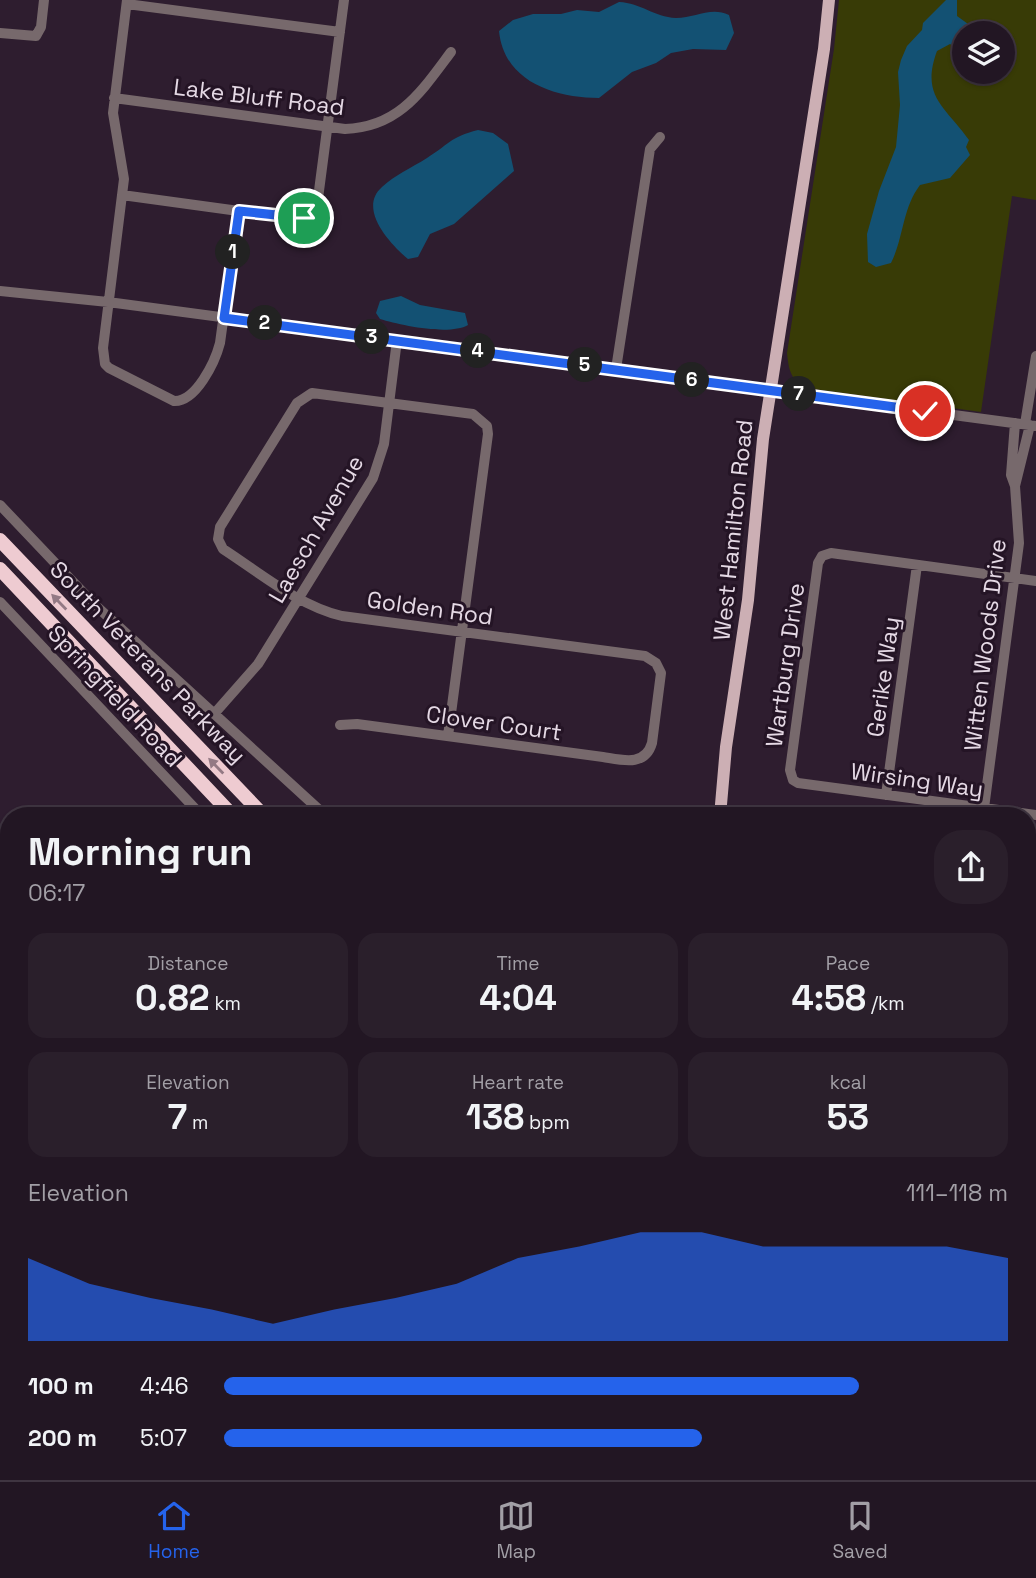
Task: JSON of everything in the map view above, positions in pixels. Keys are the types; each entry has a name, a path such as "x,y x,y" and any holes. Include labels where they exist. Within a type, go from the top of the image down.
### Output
{"highway":[{"name":"South Veterans Parkway","path":"0,540 255,807"},
{"name":"South Veterans Parkway","path":"0,569 225,807"}],"main road":[{"name":"West Hamilton Road","path":"721,807 724,758 748,600 769,390 821,70 829,0"}],"street":[{"path":"0,33 30,38 36,36 41,27 44,0"},
{"path":"122,195 297,219 310,215 317,206 344,0"},
{"path":"239,211 216,356 192,394 178,401 105,364 108,302 124,172 112,124 127,2 340,32"},
{"name":"Lake Bluff Road","path":"114,98 328,127 364,127 396,115 414,100 451,52"},
{"path":"616,369 650,149 660,137"},
{"path":"0,292 108,302 1027,425 1036,356"},
{"name":"Laesch Avenue","path":"214,714 258,664 373,478 382,453 397,340"},
{"name":"Golden Rod","path":"389,403 307,395 297,403 220,527 219,541 223,550 318,608 342,616 645,656 656,663 661,677 650,749 643,757"},
{"path":"389,403 472,414 484,421 488,434 448,736"},
{"name":"Witten Woods Drive","path":"1015,486 1027,425"},
{"name":"Witten Woods Drive","path":"984,807 1019,542 1011,460 1027,425"},
{"path":"0,505 94,604 316,807"},
{"name":"Wartburg Drive","path":"793,780 790,770 822,556 831,553 917,565"},
{"path":"917,565 1036,581"},
{"name":"Gerike Way","path":"886,795 917,565"},
{"name":"Springfield Road","path":"0,603 193,807"},
{"name":"Clover Court","path":"340,726 357,724 613,759 633,761 643,757"},
{"name":"Wirsing Way","path":"793,780 798,783 976,807"}],"shaded area":[{"path":"839,0 1036,0 1036,200 1012,196 981,412 814,389 801,384 793,377 787,353 834,49"}],"water":[{"path":"946,0 957,0 957,16 964,21 952,21 952,46 950,44 937,51 932,80 938,100 969,140 966,147 970,155 950,178 920,185 906,213 891,263 876,267 868,262 867,234 879,191 896,147 900,105 898,72 907,46 922,30 923,23"},
{"path":"619,2 676,18 709,12 722,13 729,15 734,33 726,50 693,49 671,53 656,63 632,72 599,98 566,95 534,84 521,75 503,49 499,31 513,20 533,14 561,14 577,10 599,12"},
{"path":"478,130 493,133 508,144 514,171 454,224 430,234 418,257 408,259 379,226 373,206 375,196 392,179 450,142"},
{"path":"401,296 420,305 465,313 468,325 437,330 380,319 376,313 380,301"}],"route":[{"path":"304,218 239,211 224,318 925,411"}]}
